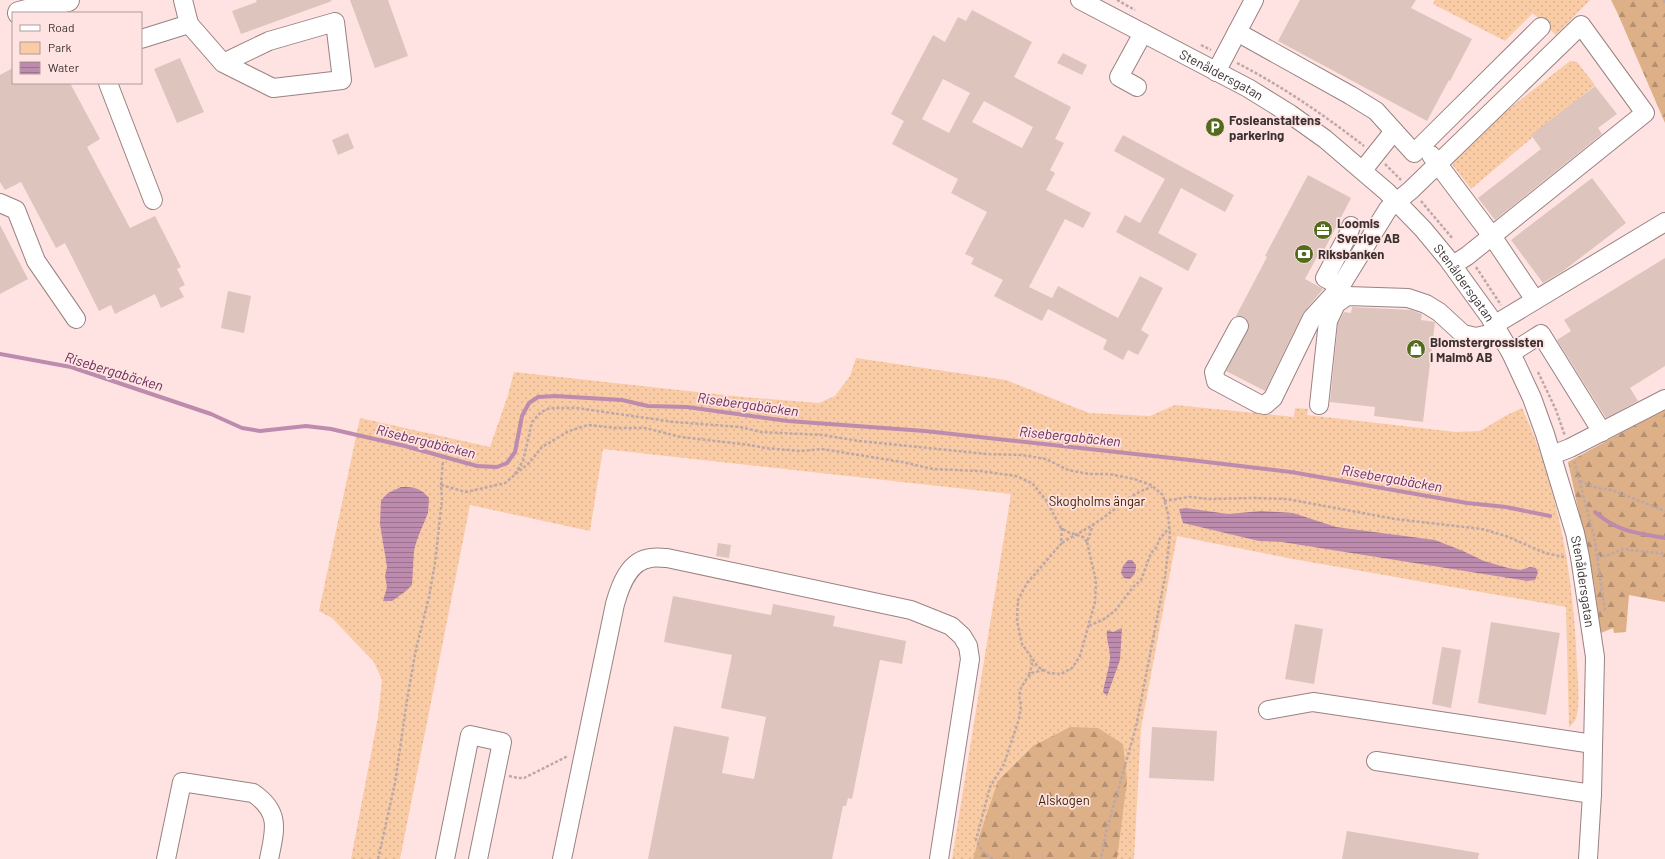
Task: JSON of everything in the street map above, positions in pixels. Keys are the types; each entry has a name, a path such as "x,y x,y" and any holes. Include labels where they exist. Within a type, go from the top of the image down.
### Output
{"main road":[{"path":"23,12 68,0"},
{"path":"0,18 12,14"}],"street":[{"path":"183,0 189,24 223,62 273,88 342,80 335,22 269,41 223,62"},
{"name":"Stenåldersgatan","path":"1080,0 1143,33 1220,64 1290,114 1363,170 1396,201 1423,230 1460,261 1517,349 1552,455 1575,533 1588,556 1595,657 1592,794 1588,859"},
{"path":"1220,64 1254,0"},
{"path":"142,39 189,24"},
{"path":"1239,326 1214,372 1216,381 1259,404 1265,405 1273,398 1312,318 1340,286 1388,209 1411,190 1581,25 1645,113 1460,261"},
{"path":"1237,32 1376,111 1414,153 1541,27"},
{"path":"1137,87 1119,77 1143,33"},
{"path":"108,84 153,200"},
{"path":"1363,170 1376,156 1394,131"},
{"path":"1422,145 1438,163 1492,236 1535,300"},
{"path":"0,203 16,210 36,260 76,319"},
{"path":"1319,405 1328,321 1336,304 1347,296 1408,298 1426,304 1439,312 1463,334 1476,337 1500,324 1535,300 1665,222"},
{"path":"1340,286 1325,278 1348,235 1351,226"},
{"path":"1517,349 1541,334 1602,432"},
{"path":"1552,455 1570,448 1665,399"},
{"path":"562,859 615,604 621,584 630,570 639,561 650,558 667,558 911,610 951,626 962,636 968,646 970,659 939,859"},
{"path":"1268,710 1313,702 1593,744"},
{"path":"445,859 470,735 502,742 478,859"},
{"path":"1376,761 1592,794"},
{"path":"166,859 182,782 253,793 260,798 269,807 275,828 269,859"}],"path":[{"path":"1117,0 1140,13"},
{"path":"1664,0 1665,4"},
{"path":"1198,43 1220,64 1299,98 1330,119 1376,156 1411,190 1433,215 1500,324"},
{"path":"1517,349 1556,410 1570,448 1594,536 1588,556 1605,616"},
{"path":"515,474 523,461 532,422 541,412 550,408 563,408 607,411 674,422 740,427 761,432 823,435 859,441 987,454 1022,454 1046,459 1068,470 1089,474 1109,474 1121,476 1134,479 1152,487 1163,495 1168,514 1170,535 1164,577 1136,727 1106,832 1101,859"},
{"path":"440,484 466,492 505,483 529,463 542,447 569,431 588,425 617,428 645,428 681,437 764,448 801,451 822,449 902,462 933,469 980,471 1016,476 1032,483 1046,500 1062,528 1062,544"},
{"path":"378,859 395,783 416,649 429,597 435,562 442,499 440,484 443,461"},
{"path":"1580,481 1597,488 1612,490 1665,511"},
{"path":"1062,528 1074,534 1083,537 1087,542 1096,581 1095,602 1080,656 1072,668 1061,674 1049,673 1038,667 1030,658 1022,644 1016,621 1018,600 1027,583 1062,544 1074,534 1093,525 1116,509 1138,491 1152,487"},
{"path":"1164,501 1189,497 1209,499 1287,499 1395,519 1482,529 1506,536 1545,553 1569,557 1606,556 1623,549 1665,554"},
{"path":"1087,542 1093,525"},
{"path":"1089,626 1104,619 1115,611 1133,587 1141,580 1151,553 1156,548 1160,538 1170,528"},
{"path":"993,859 982,852 976,840 990,787 1004,764 1012,740 1021,706 1019,696 1021,688 1031,670 1030,658"},
{"path":"1028,676 1037,671 1044,670"},
{"path":"495,774 521,779 585,748"}],"green space":[{"path":"1435,0 1590,0 1556,35 1533,13 1505,41 1433,4"},
{"path":"1611,0 1665,0 1665,123 1617,12"},
{"path":"1570,61 1577,62 1595,85 1471,189 1452,164 1496,119"},
{"name":"Skogholms ängar","path":"856,358 1006,380 1089,413 1150,416 1175,405 1294,417 1295,408 1308,409 1307,415 1456,432 1480,431 1522,408 1546,470 1555,502 1568,567 1578,678 1578,708 1574,722 1569,728 1566,607 1293,559 1177,536 1141,728 1134,859 952,859 1011,494 603,449 590,531 470,505 400,859 351,859 378,717 382,680 374,662 332,618 319,611 360,418 490,447 508,395 514,372 743,397 819,403 835,396 850,376"},
{"path":"1665,409 1665,602 1629,595 1626,632 1614,633 1613,628 1601,633 1594,583 1568,462"},
{"name":"Alskogen","path":"1070,727 1098,728 1123,744 1127,781 1117,859 973,859 998,781 1033,746"}],"water":[{"path":"401,487 410,487 423,492 429,498 428,513 414,550 412,585 392,601 383,601 387,587 385,576 387,567 380,524 381,500 388,493"},
{"path":"1186,508 1228,514 1261,511 1293,513 1336,527 1435,540 1484,561 1521,570 1530,567 1536,568 1538,573 1535,580 1527,581 1282,542 1259,541 1183,523 1179,509"},
{"path":"1128,560 1132,560 1136,565 1135,573 1129,579 1124,578 1121,573 1123,566"},
{"path":"1122,628 1120,660 1107,696 1103,692 1110,658 1107,630 1113,632"}],"building":[{"path":"256,0 332,1 241,34 232,11 257,2"},
{"path":"350,0 388,0 408,56 375,68"},
{"path":"1300,0 1416,0 1411,8 1472,39 1427,121 1278,41"},
{"path":"972,10 1032,42 1014,77 1071,107 1055,139 1064,143 1050,170 1055,173 1046,190 1091,213 1083,228 1065,219 1029,287 1052,298 1058,286 1118,318 1140,276 1163,288 1141,330 1149,335 1138,355 1128,350 1123,360 1103,349 1107,340 1048,309 1042,321 994,296 1003,280 971,264 974,258 965,254 987,212 951,193 958,179 892,144 904,121 891,114 933,35 945,42 958,17 966,21","holes":["943,79 970,93 949,133 922,119","984,101 1033,127 1022,148 972,122"]},
{"path":"1063,53 1087,65 1082,75 1057,63"},
{"path":"180,58 204,112 177,123 154,69"},
{"path":"12,69 12,84 71,84 100,139 87,147 130,228 155,216 181,267 177,269 185,285 179,288 184,297 161,308 155,294 115,314 111,305 99,311 65,243 56,248 21,182 5,190 0,182 0,75"},
{"path":"1595,86 1617,114 1598,128 1602,134 1495,220 1478,198 1541,149 1531,135"},
{"path":"348,133 354,148 338,155 332,140"},
{"path":"1123,135 1234,195 1225,212 1181,188 1158,233 1197,254 1188,271 1116,232 1125,215 1140,223 1165,179 1114,151"},
{"path":"1308,175 1351,198 1320,258 1317,257 1305,279 1323,289 1303,313 1265,391 1226,371 1249,326 1248,321 1244,317 1236,316 1267,257 1265,256"},
{"path":"1592,178 1626,223 1563,271 1543,283 1511,240"},
{"path":"0,225 28,279 0,294"},
{"path":"1665,258 1665,366 1630,388 1638,401 1606,418 1557,340 1571,331 1564,320"},
{"path":"228,291 251,296 244,333 221,328"},
{"path":"1352,307 1411,310 1422,314 1421,320 1435,322 1423,422 1374,416 1375,407 1330,402 1338,323 1344,312 1351,313"},
{"path":"718,543 731,545 729,558 716,556"},
{"path":"673,596 771,615 773,604 835,616 833,626 906,641 902,664 880,660 852,799 848,798 846,806 843,806 832,859 648,859 674,726 729,737 722,773 754,779 766,717 721,708 732,655 664,642"},
{"path":"1491,622 1560,633 1546,715 1478,703"},
{"path":"1295,624 1323,629 1314,684 1285,679"},
{"path":"1442,647 1461,650 1451,708 1432,704"},
{"path":"1152,727 1217,731 1214,781 1149,778"},
{"path":"1347,831 1479,853 1478,859 1342,859"}],"waterway":[{"name":"Risebergabäcken","path":"0,354 71,367 211,414 242,428 260,431 306,426 331,429 405,446 477,466 497,467 507,463 515,452 522,416 529,403 538,397 555,396 622,400 648,406 687,407 788,421 925,431 1291,472 1467,503 1506,507 1550,516"},
{"name":"Risebergabäcken","path":"1595,512 1603,519 1628,531 1665,538"}],"place":[{"name":"Fosieanstaltens parkering","path":"1215,127"},
{"name":"Loomis Sverige AB","path":"1323,230"},
{"name":"Riksbanken","path":"1304,254"},
{"name":"Blomstergrossisten i Malmö AB","path":"1416,349"}]}
